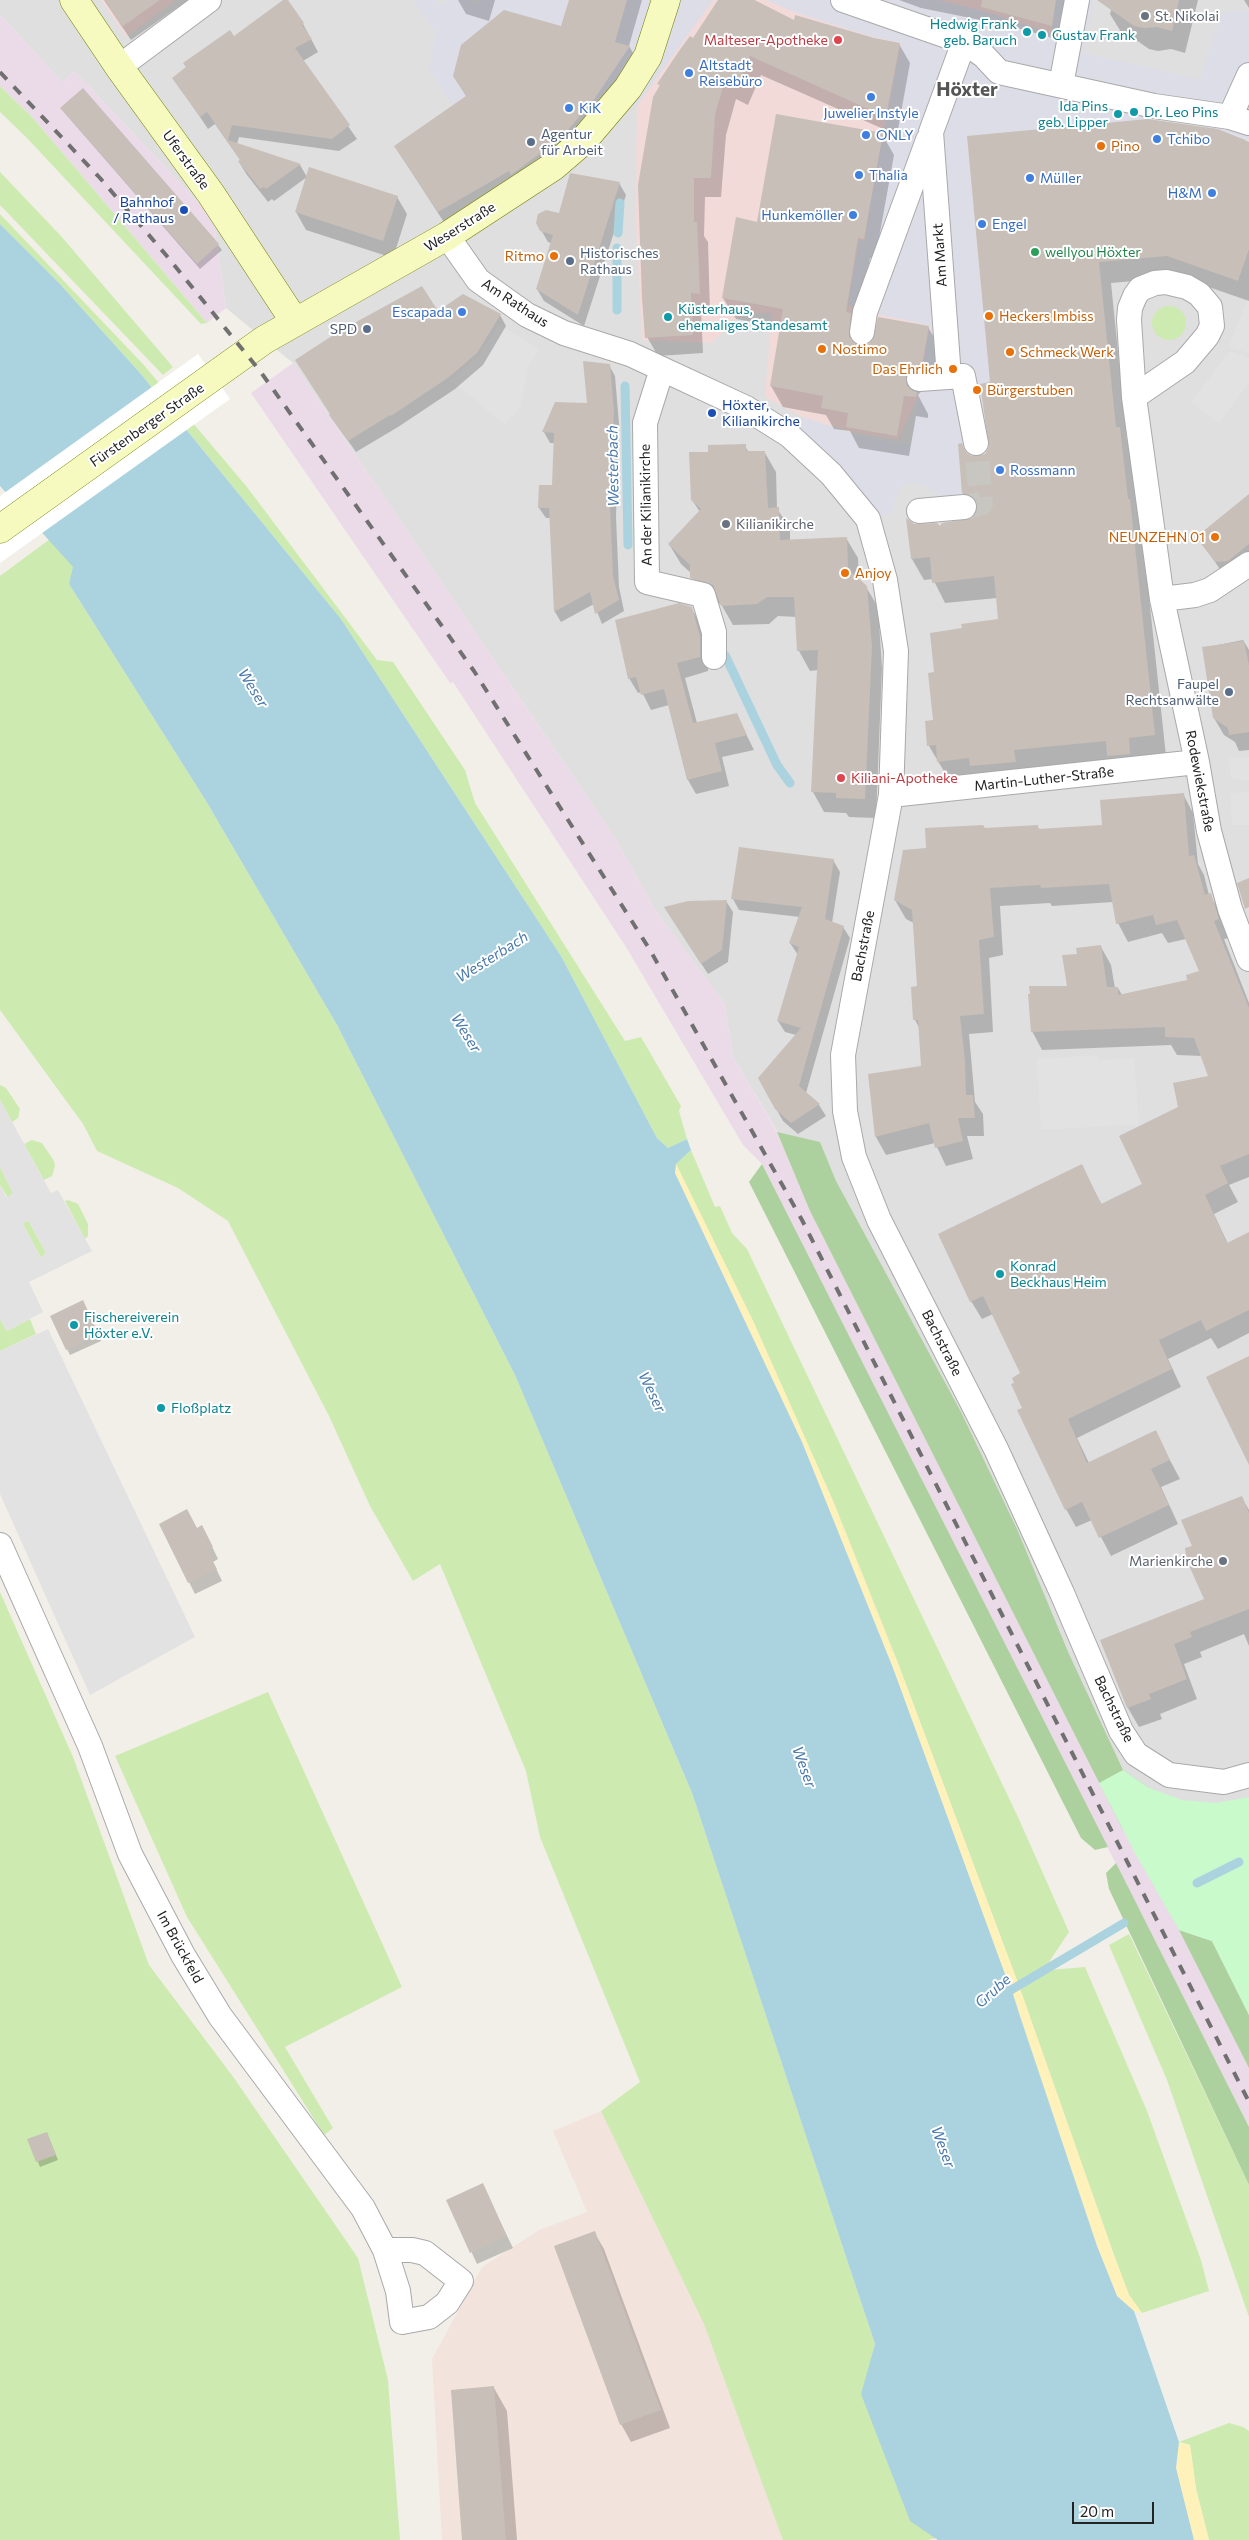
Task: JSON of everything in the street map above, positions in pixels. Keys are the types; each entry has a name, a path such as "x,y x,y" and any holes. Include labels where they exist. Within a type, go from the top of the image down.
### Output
{"main road":[{"name":"Uferstraße","path":"74,0 119,67 211,194 295,322"},
{"name":"Weserstraße","path":"295,322 447,236 554,166 583,141 628,88 648,56 666,0"},
{"name":"Fürstenberger Straße","path":"0,529 264,340 295,322"}],"street":[{"path":"119,67 209,0"},
{"path":"844,0 964,42 984,56 999,72 1061,84 1154,106 1239,120 1249,75"},
{"path":"1061,84 1077,0"},
{"name":"Am Markt","path":"862,332 865,312 964,42"},
{"name":"Am Markt","path":"931,132 949,377"},
{"name":"Am Rathaus","path":"447,236 478,280 527,314 564,333 630,354 662,369"},
{"name":"Rodewiekstraße","path":"1134,397 1185,362 1207,336 1212,326 1210,306 1199,294 1187,287 1172,282 1155,283 1140,289 1135,296 1130,308 1129,320 1134,397 1162,599 1219,870 1249,959"},
{"path":"662,369 746,408 790,435 832,474 868,519 885,580 896,650 891,795"},
{"name":"An der Kilianikirche","path":"662,369 645,423 647,582 703,595 714,632 714,657"},
{"path":"919,379 962,376 976,443"},
{"path":"919,511 964,507"},
{"path":"1162,599 1195,595 1210,590 1249,564"},
{"name":"Martin-Luther-Straße","path":"891,795 1197,762"},
{"name":"Bachstraße","path":"891,795 842,1055 845,1111 854,1157 879,1220 996,1449 1062,1593 1121,1732 1136,1754 1169,1774 1198,1780 1224,1782 1249,1775"},
{"name":"Im Brückfeld","path":"0,1545 90,1746 130,1854 182,1954 220,2016 364,2208 385,2250 398,2291 402,2322 429,2317 447,2303 461,2281 425,2253 412,2250 385,2250"}],"shaded area":[{"path":"0,0 1249,0 1249,2015 1212,1941 1135,1853 810,1211 777,1131 733,1057 724,1003 655,910 616,840 293,363 226,308 213,218 74,71 63,83 0,15"},
{"path":"101,0 176,0 126,37"},
{"path":"413,0 436,0 440,6 448,0 468,0 478,3 480,0 569,0 561,26 504,10 461,45 490,130 460,117 429,69 436,33"},
{"path":"626,0 713,0 637,105 595,98 630,46 613,41"},
{"path":"713,0 765,0 797,13 873,37 901,42 865,240 859,240 848,305 930,326 917,398 898,440 853,432 803,417 765,397 772,313 740,315 712,343 642,340 636,224 637,106"},
{"path":"766,0 938,0 990,13 1051,33 1056,0 1094,0 1083,53 1200,79 1222,12 1249,10 1249,140 1177,117 967,136 990,382 980,384 986,441 958,444 963,500 942,499 927,487 912,482 900,488 894,502 892,515 880,516 842,469 797,424 803,417 854,435 910,445 930,325 865,312 848,305 859,240 865,240 870,201 901,43 873,37 797,13"},
{"path":"938,0 1056,0 1051,33 990,13"},
{"path":"0,15 63,83 74,71 213,218 226,308 207,323 32,117 0,86"},
{"path":"1247,299 1249,299 1249,353 1229,347"},
{"path":"499,324 539,349 528,367 521,406 505,425 451,380 479,356"},
{"path":"1230,351 1249,358 1249,383 1219,423 1191,402"},
{"path":"293,363 616,840 655,910 724,1003 733,1057 777,1132 810,1211 1135,1853 1249,2015 1249,2127 762,1164 743,1145 626,947 453,682 450,683 251,393"},
{"path":"1249,757 1249,780 1231,779 1229,758"},
{"path":"1249,792 1249,825 1232,825 1230,793"},
{"path":"1098,1055 1099,1060 1134,1058 1139,1124 1041,1130 1037,1059"},
{"path":"0,1100 51,1193 58,1190 92,1251 29,1282 43,1312 7,1331 0,1319 0,1185 6,1197 13,1194 0,1167","holes":["28,1220 46,1253 41,1258 23,1224"]},
{"path":"48,1329 195,1637 90,1695 0,1494 0,1351"},
{"path":"601,2111 898,2540 442,2540 432,2359 482,2267 539,2230 587,2212 553,2131"}],"green space":[{"path":"0,86 32,117 207,323 201,324 26,137 0,112"},
{"path":"0,172 61,236 173,367 163,375 0,205"},
{"path":"0,214 143,364 247,487 377,660 393,662 465,770 475,803 625,1041 641,1037 681,1106 679,1111 687,1139 668,1148 657,1138 561,956 341,619 140,373 60,284 0,224"},
{"path":"1169,306 1176,307 1181,311 1185,316 1185,330 1181,335 1176,339 1169,340 1162,339 1157,335 1153,330 1152,323 1153,316 1157,311 1162,307"},
{"path":"50,539 74,567 69,584 206,801 337,1025 515,1375 692,1793 875,2344 862,2394 910,2520 937,2538 927,2540 783,2540 704,2324 601,2111 640,2082 540,1837 526,1771 440,1564 413,1581 370,1506 329,1416 228,1221 178,1188 97,1151 83,1124 0,1010 0,576"},
{"path":"0,1085 6,1088 20,1109 18,1118 12,1122 0,1100"},
{"path":"777,1132 820,1142 836,1181 961,1412 1017,1529 1069,1654 1123,1770 1149,1788 1148,1818 1123,1830 810,1211"},
{"path":"32,1140 42,1143 54,1161 55,1166 52,1176 44,1180 24,1144"},
{"path":"691,1150 715,1207 720,1206 732,1233 747,1249 1018,1817 1069,1932 1047,1965 1018,1983 899,1666 833,1501 753,1321 676,1164"},
{"path":"762,1164 1108,1847 1095,1850 1081,1838 749,1182"},
{"path":"0,1167 13,1193 8,1198 0,1185"},
{"path":"68,1200 78,1204 88,1224 88,1236 85,1239 65,1201"},
{"path":"28,1220 46,1253 41,1258 23,1224"},
{"path":"0,1319 7,1331 30,1319 36,1334 0,1351"},
{"path":"0,1592 73,1757 149,1965 234,2078 358,2258 388,2380 400,2540 0,2540"},
{"path":"268,1692 402,1987 285,2047 333,2128 324,2135 187,1917 115,1756"},
{"path":"1123,1770 1149,1788 1182,1800 1216,1803 1249,1797 1249,2015 1212,1941 1179,1930 1135,1853 1099,1783"},
{"path":"1116,1863 1249,2127 1249,2185 1109,1889 1106,1873"},
{"path":"1179,1930 1212,1941 1249,2015 1249,2068"},
{"path":"1129,1934 1249,2185 1249,2317 1167,2080 1109,1945"},
{"path":"1085,1967 1147,2111 1201,2260 1209,2291 1142,2313 1129,2295 1115,2258 1019,1986 1049,1970"},
{"path":"1229,2423 1249,2431 1249,2540 1209,2540 1196,2489 1190,2445 1179,2442"}],"sand":[{"path":"676,1164 753,1321 833,1501 899,1666 1018,1983 1009,1985 893,1668 802,1442 675,1173"},
{"path":"1019,1986 1115,2258 1129,2295 1142,2313 1134,2311 1117,2296 1097,2246 1013,1994"},
{"path":"1179,2442 1190,2445 1196,2489 1209,2540 1194,2540 1190,2529 1176,2468"}],"water":[{"name":"Weser","path":"0,224 60,284 140,373 341,619 561,956 657,1138 668,1148 687,1139 691,1150 676,1164 675,1173 802,1442 893,1668 1009,1985 1018,1983 1019,1986 1013,1994 1097,2246 1117,2296 1134,2311 1179,2442 1176,2468 1194,2540 938,2540 910,2521 861,2394 875,2344 692,1793 515,1375 337,1025 206,801 69,584 73,567 0,486"}],"pier":[{"path":"198,354 230,399 0,563 0,496"}],"building":[{"path":"105,0 160,0 122,27"},
{"path":"283,0 288,0 304,23 302,25 312,39 295,48 350,125 332,139 232,125 228,140 301,164 266,189 264,187 260,189 238,161 240,160 207,112 200,117 172,78 186,67 183,63 230,30 234,36"},
{"path":"569,0 627,0 615,42 630,46 595,98 563,136 511,175 509,171 438,212 394,146 466,96 453,76 461,45 504,10 561,26"},
{"path":"718,0 754,0 794,20 795,15 874,38 900,43 886,117 750,56 737,87 725,80 715,115 711,178 694,178 694,222 697,222 700,294 691,293 693,335 645,338 638,185 653,97 660,85 657,84 679,51 690,36 693,38"},
{"path":"982,0 1056,0 1052,26 981,7"},
{"name":"St. Nikolai","path":"1097,0 1179,0 1172,31 1157,27 1144,28 1134,26"},
{"path":"83,88 219,244 197,264 60,108"},
{"path":"776,114 883,133 864,239 858,238 846,312 851,313 849,337 859,345 867,345 873,340 878,317 929,326 922,365 912,367 906,373 907,386 917,392 916,397 904,396 897,436 846,427 848,413 821,408 823,396 770,386 783,309 722,298 736,217 757,222"},
{"path":"1148,119 1218,129 1249,142 1249,249 1238,281 1167,256 1099,262 1116,427 1120,427 1128,499 1130,499 1155,735 1129,738 1130,754 1107,756 1106,741 1014,750 1016,762 970,766 969,758 937,762 936,745 927,746 925,721 933,720 928,673 934,672 930,633 962,628 961,624 998,619 994,576 932,583 930,557 911,559 906,518 914,524 937,523 940,526 942,523 972,518 977,512 978,505 970,495 962,493 958,444 962,443 965,452 972,456 985,454 989,447 980,384 990,382 967,136"},
{"path":"309,167 398,196 383,241 295,212"},
{"name":"Historisches Rathaus","path":"570,173 620,182 578,315 536,289 553,235 540,231 536,223 538,214 546,210 559,213"},
{"path":"422,286 438,311 463,294 501,314 477,353 449,377 391,416 348,441 329,415 295,360 338,332"},
{"path":"583,361 610,364 614,412 610,505 613,576 619,600 595,614 590,592 554,612 549,508 538,508 539,485 552,485 554,433 542,432 555,402 587,403"},
{"path":"746,444 746,451 765,451 768,508 779,507 780,540 847,537 848,569 867,586 872,647 865,799 836,798 836,793 811,792 818,650 797,651 794,597 767,597 757,604 721,606 713,585 690,578 690,565 668,544 701,509 691,500 689,452 708,452 708,445"},
{"path":"1249,494 1249,544 1228,561 1215,562 1196,537"},
{"path":"679,603 692,607 700,637 700,657 677,663 693,723 737,713 747,735 715,743 722,771 687,780 664,689 641,695 636,677 628,679 615,620"},
{"name":"Faupel Rechtsanwälte","path":"1244,641 1249,665 1249,732 1229,735 1228,728 1213,718 1202,647"},
{"path":"1184,793 1189,856 1194,855 1205,895 1211,893 1219,919 1214,921 1249,1008 1249,1154 1220,1166 1228,1183 1205,1195 1227,1243 1249,1232 1249,1310 1206,1331 1201,1320 1159,1340 1172,1369 1068,1419 1087,1463 1156,1430 1170,1460 1151,1469 1169,1505 1099,1538 1082,1502 1065,1510 1017,1410 1022,1408 1011,1384 1014,1383 1012,1378 1020,1373 983,1296 970,1302 938,1234 1082,1164 1101,1204 1142,1184 1119,1136 1178,1107 1173,1083 1208,1076 1194,1038 1165,1037 1165,1027 1031,1032 1029,986 1067,986 1062,955 1077,954 1076,948 1101,945 1107,987 1118,987 1118,995 1187,980 1186,975 1199,971 1177,920 1156,925 1153,915 1116,924 1109,884 1041,888 1040,885 990,888 994,937 979,940 984,1014 960,1016 965,1060 966,1095 973,1095 975,1118 958,1118 963,1141 935,1148 929,1123 875,1137 868,1074 921,1066 918,1020 913,1020 911,987 917,986 912,910 894,900 903,850 926,848 925,828 983,825 985,828 1038,825 1038,829 1102,825 1100,800"},
{"path":"739,847 834,859 825,919 844,926 799,1086 820,1104 791,1123 775,1109 758,1078 801,1028 777,1021 799,947 789,943 802,907 731,899"},
{"path":"1249,878 1249,907 1245,909 1237,883"},
{"path":"727,900 722,950 701,964 664,907 688,901"},
{"name":"Fischereiverein Höxter e.V.","path":"83,1300 99,1335 66,1350 50,1316"},
{"path":"1249,1356 1249,1465 1206,1377"},
{"path":"1242,1496 1249,1513 1249,1609 1190,1632 1192,1637 1174,1644 1187,1679 1149,1694 1151,1699 1127,1708 1100,1640 1204,1599 1187,1561 1185,1548 1192,1546 1181,1520"},
{"path":"187,1509 197,1528 202,1525 213,1547 207,1550 217,1569 188,1583 159,1524"},
{"path":"47,2132 56,2155 36,2162 27,2139"},
{"path":"483,2183 507,2236 470,2253 446,2200"},
{"path":"595,2231 661,2410 620,2425 554,2246"},
{"path":"494,2386 506,2540 462,2540 451,2390"}],"waterway":[{"name":"Westerbach","path":"618,233 620,203"},
{"name":"Westerbach","path":"617,248 617,310"},
{"name":"Westerbach","path":"625,386 628,545"},
{"name":"Westerbach","path":"725,655 777,765 790,783"},
{"name":"Grube","path":"1197,1883 1239,1862"},
{"name":"Grube","path":"1011,1990 1124,1923"}],"tunnel":[{"path":"964,507 981,504 976,443"}],"railway":[{"path":"0,72 100,178 166,255 260,371 474,671 650,950 802,1220 1249,2102"}],"place":[{"name":"St. Nikolai","path":"1145,16"},
{"name":"Hedwig Frank geb. Baruch","path":"1027,32"},
{"name":"Gustav Frank","path":"1042,35"},
{"name":"Malteser-Apotheke","path":"838,40"},
{"name":"Altstadt Reisebüro","path":"689,73"},
{"name":"Juwelier Instyle","path":"871,97"},
{"name":"KiK","path":"569,108"},
{"name":"Dr. Leo Pins","path":"1134,112"},
{"name":"Ida Pins geb. Lipper","path":"1118,114"},
{"name":"ONLY","path":"866,135"},
{"name":"Tchibo","path":"1157,139"},
{"name":"Agentur für Arbeit","path":"531,142"},
{"name":"Pino","path":"1101,146"},
{"name":"Thalia","path":"859,175"},
{"name":"Müller","path":"1030,178"},
{"name":"H&M","path":"1212,193"},
{"name":"Bahnhof / Rathaus","path":"184,210"},
{"name":"Hunkemöller","path":"853,215"},
{"name":"Engel","path":"982,224"},
{"name":"wellyou Höxter","path":"1035,252"},
{"name":"Ritmo","path":"554,256"},
{"name":"Historisches Rathaus","path":"570,261"},
{"name":"Escapada","path":"462,312"},
{"name":"Heckers Imbiss","path":"989,316"},
{"name":"Küsterhaus, ehemaliges Standesamt","path":"668,317"},
{"name":"SPD","path":"367,329"},
{"name":"Nostimo","path":"822,349"},
{"name":"Schmeck Werk","path":"1010,352"},
{"name":"Das Ehrlich","path":"953,369"},
{"name":"Bürgerstuben","path":"977,390"},
{"name":"Höxter, Kilianikirche","path":"712,413"},
{"name":"Rossmann","path":"1000,470"},
{"name":"Kilianikirche","path":"726,524"},
{"name":"NEUNZEHN 01","path":"1215,537"},
{"name":"Anjoy","path":"845,573"},
{"name":"Faupel Rechtsanwälte","path":"1229,692"},
{"name":"Kiliani-Apotheke","path":"841,778"},
{"name":"Konrad Beckhaus Heim","path":"1000,1274"},
{"name":"Fischereiverein Höxter e.V.","path":"74,1325"},
{"name":"Floßplatz","path":"161,1408"},
{"name":"Marienkirche","path":"1223,1561"}],"district":[{"name":"Höxter","path":"967,90"}]}
